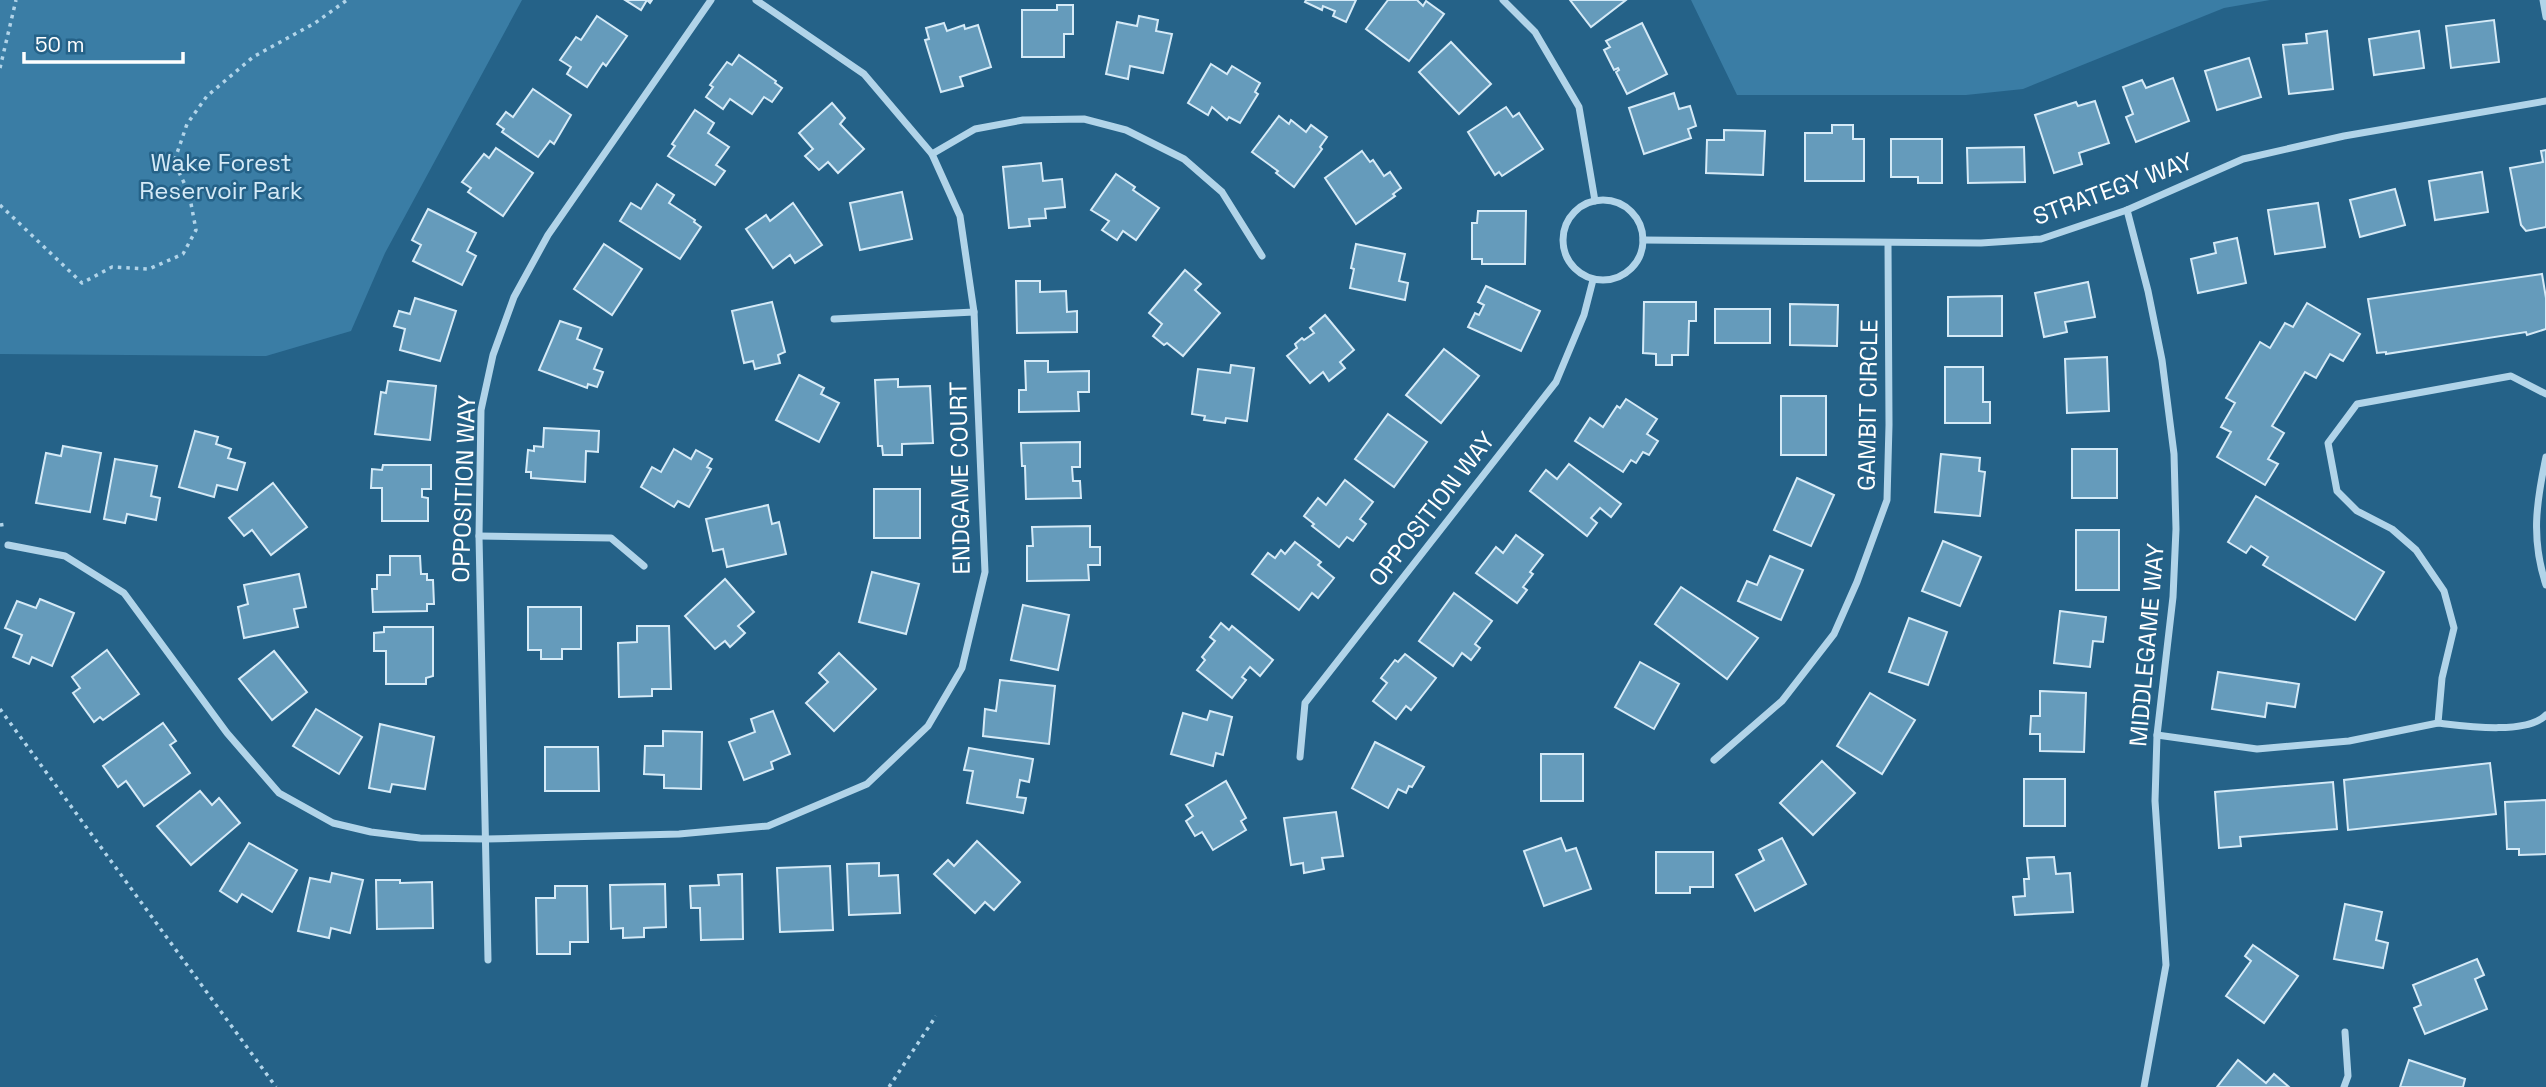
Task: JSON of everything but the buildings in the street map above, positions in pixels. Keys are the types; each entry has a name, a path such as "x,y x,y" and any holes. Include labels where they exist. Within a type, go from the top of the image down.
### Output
{"street":[{"name":"OPPOSITION WAY","path":"488,960 479,537 481,410 493,355 514,297 548,235 711,0"},
{"name":"ENDGAME COURT","path":"8,545 65,556 124,593 226,733 279,793 333,823 371,832 420,838 679,834 768,825 867,784 928,726 962,668 985,572 974,312 960,216 932,154 864,74 756,0"},
{"path":"1503,0 1535,32 1579,107 1595,201"},
{"path":"2543,0 2546,17"},
{"name":"STRATEGY WAY","path":"1643,240 1981,243 2041,239 2127,209 2243,159 2344,136 2546,101"},
{"path":"932,154 975,129 1023,120 1084,119 1126,130 1184,159 1222,192 1262,256"},
{"path":"1607,200 1629,209 1637,218 1643,240 1635,265 1626,274 1614,279 1593,280 1577,272 1568,262 1562,237 1565,224 1573,213 1583,205 1607,200"},
{"name":"MIDDLEGAME WAY","path":"2127,209 2148,290 2162,360 2174,454 2176,529 2173,597 2157,735 2155,801 2166,965 2144,1087"},
{"name":"GAMBIT CIRCLE","path":"1714,760 1782,701 1834,634 1857,582 1887,500 1888,243"},
{"name":"OPPOSITION WAY","path":"1300,757 1305,703 1556,382 1584,315 1593,280"},
{"path":"834,319 974,312"},
{"path":"2438,723 2442,678 2454,628 2444,591 2416,550 2392,529 2357,511 2337,491 2328,443 2357,404 2511,376 2546,394"},
{"path":"2546,457 2536,504 2538,560 2546,585"},
{"path":"479,537 611,538 643,566"},
{"path":"2157,735 2257,750 2349,741 2438,723 2513,727 2542,719 2546,715"},
{"path":"2344,1087 2348,1076 2345,1032"}],"path":[{"path":"0,68 16,0"},
{"path":"0,205 82,283 112,267 149,269 183,254 196,230 189,192 174,162 187,124 207,96 253,57 315,23 347,0"},
{"path":"0,524 6,524"},
{"path":"0,709 276,1087"},
{"path":"889,1087 936,1016"}],"green space":[{"name":"Wake Forest Reservoir Park","path":"0,0 522,0 385,253 351,331 266,356 0,354"},
{"path":"1691,0 2270,0 2224,8 2023,89 1966,95 1737,95"}]}
